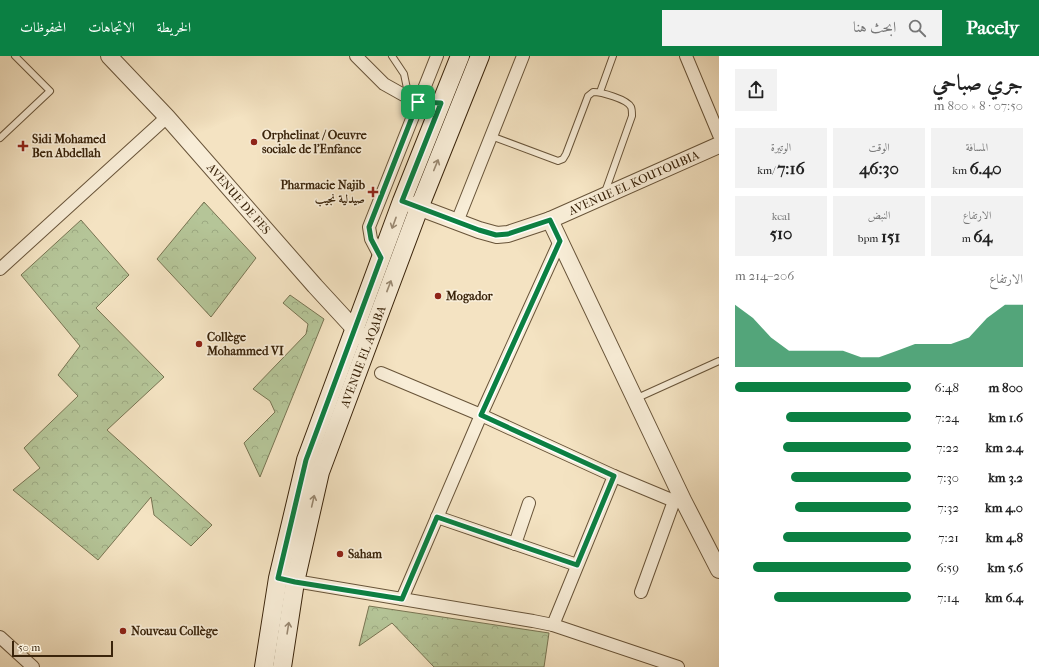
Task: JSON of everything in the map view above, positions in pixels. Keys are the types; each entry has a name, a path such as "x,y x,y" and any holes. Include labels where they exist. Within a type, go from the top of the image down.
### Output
{"main road":[{"name":"AVENUE EL AQABA","path":"282,667 287,580 306,460 402,201 460,56"},
{"name":"AVENUE EL AQABA","path":"264,667 287,580 320,472 419,208 480,56"}],"street":[{"name":"AVENUE DE FES","path":"109,56 167,117 368,343"},
{"path":"356,56 384,84 413,100 441,103"},
{"path":"381,258 371,239 369,227 413,100 436,56"},
{"path":"457,222 523,56"},
{"path":"686,56 719,135"},
{"path":"0,269 167,117"},
{"name":"AVENUE EL KOUTOUBIA","path":"402,201 496,235 508,234 550,220 719,145"},
{"path":"550,220 635,399 678,500 719,570"},
{"path":"402,599 481,415 560,241"},
{"path":"381,373 481,415 614,476 678,500"},
{"path":"553,625 614,476"},
{"path":"641,592 678,500"},
{"path":"515,544 530,503"},
{"path":"437,517 577,565"},
{"path":"287,580 500,614 553,625 642,661 678,667"},
{"path":"0,637 33,667"}],"lane":[{"path":"0,138 50,91 15,56"},
{"path":"392,56 404,74 413,100"},
{"path":"600,92 613,56"},
{"path":"491,136 558,161 563,159 566,154 588,96 593,92 600,92 626,102 631,107 632,116 604,196"},
{"path":"635,399 719,362"}],"green space":[{"path":"204,202 256,258 211,317 157,259"},
{"path":"81,220 129,275 96,308 164,377 107,430 212,525 191,546 154,515 151,497 98,560 13,490 40,468 24,448 78,396 58,375 80,346 21,275"},
{"path":"290,295 324,319 260,477 244,443 275,412 270,401 253,389 306,334 308,324 283,303"},
{"path":"369,606 549,633 544,667 434,667 392,623 359,646"}],"place":[{"name":"Orphelinat / Oeuvre sociale de l'Enfance","path":"254,142"},
{"name":"Sidi Mohamed Ben Abdellah","path":"23,146"},
{"name":"Pharmacie Najib صيدلية نجيب","path":"373,192"},
{"name":"Mogador","path":"438,296"},
{"name":"Collège Mohammed VI","path":"199,344"},
{"name":"Saham","path":"340,554"},
{"name":"Nouveau Collège","path":"123,631"}],"route":[{"path":"418,102 441,103 402,201 496,235 508,234 550,220 560,241 481,415 614,476 577,565 437,517 402,599 278,578 306,460 381,258 371,239 369,227 418,102"}]}
